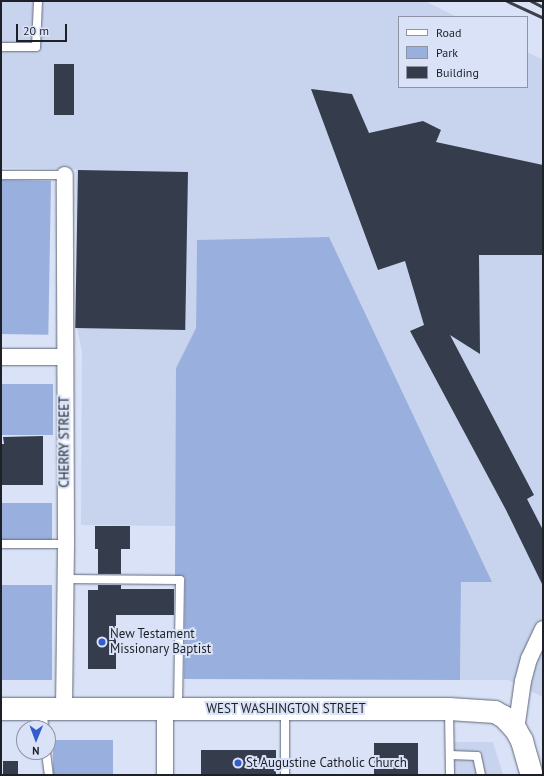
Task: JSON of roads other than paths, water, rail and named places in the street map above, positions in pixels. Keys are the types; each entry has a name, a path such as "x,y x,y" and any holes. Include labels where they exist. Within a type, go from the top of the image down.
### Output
{"street":[{"name":"CHERRY STREET","path":"50,716 66,579 65,176"},
{"path":"1,357 65,357"},
{"path":"516,730 523,681 529,659 543,629"},
{"name":"WEST WASHINGTON STREET","path":"1,709 50,716 172,709 449,709 495,712 504,717 516,730 522,741 532,775"},
{"path":"165,775 172,709"}],"lane":[{"path":"1,47 36,48 38,1"},
{"path":"1,175 65,176"},
{"path":"1,544 66,544"},
{"path":"66,579 180,580 172,709"},
{"path":"285,709 285,775"},
{"path":"449,709 450,775"},
{"path":"450,755 477,756 481,775"},
{"path":"47,760 49,775"}],"railway":[{"path":"507,1 543,18"},
{"path":"531,1 543,7"}],"place":[{"name":"New Testament Missionary Baptist","path":"102,642"},
{"name":"St Augustine Catholic Church","path":"238,763"}]}
